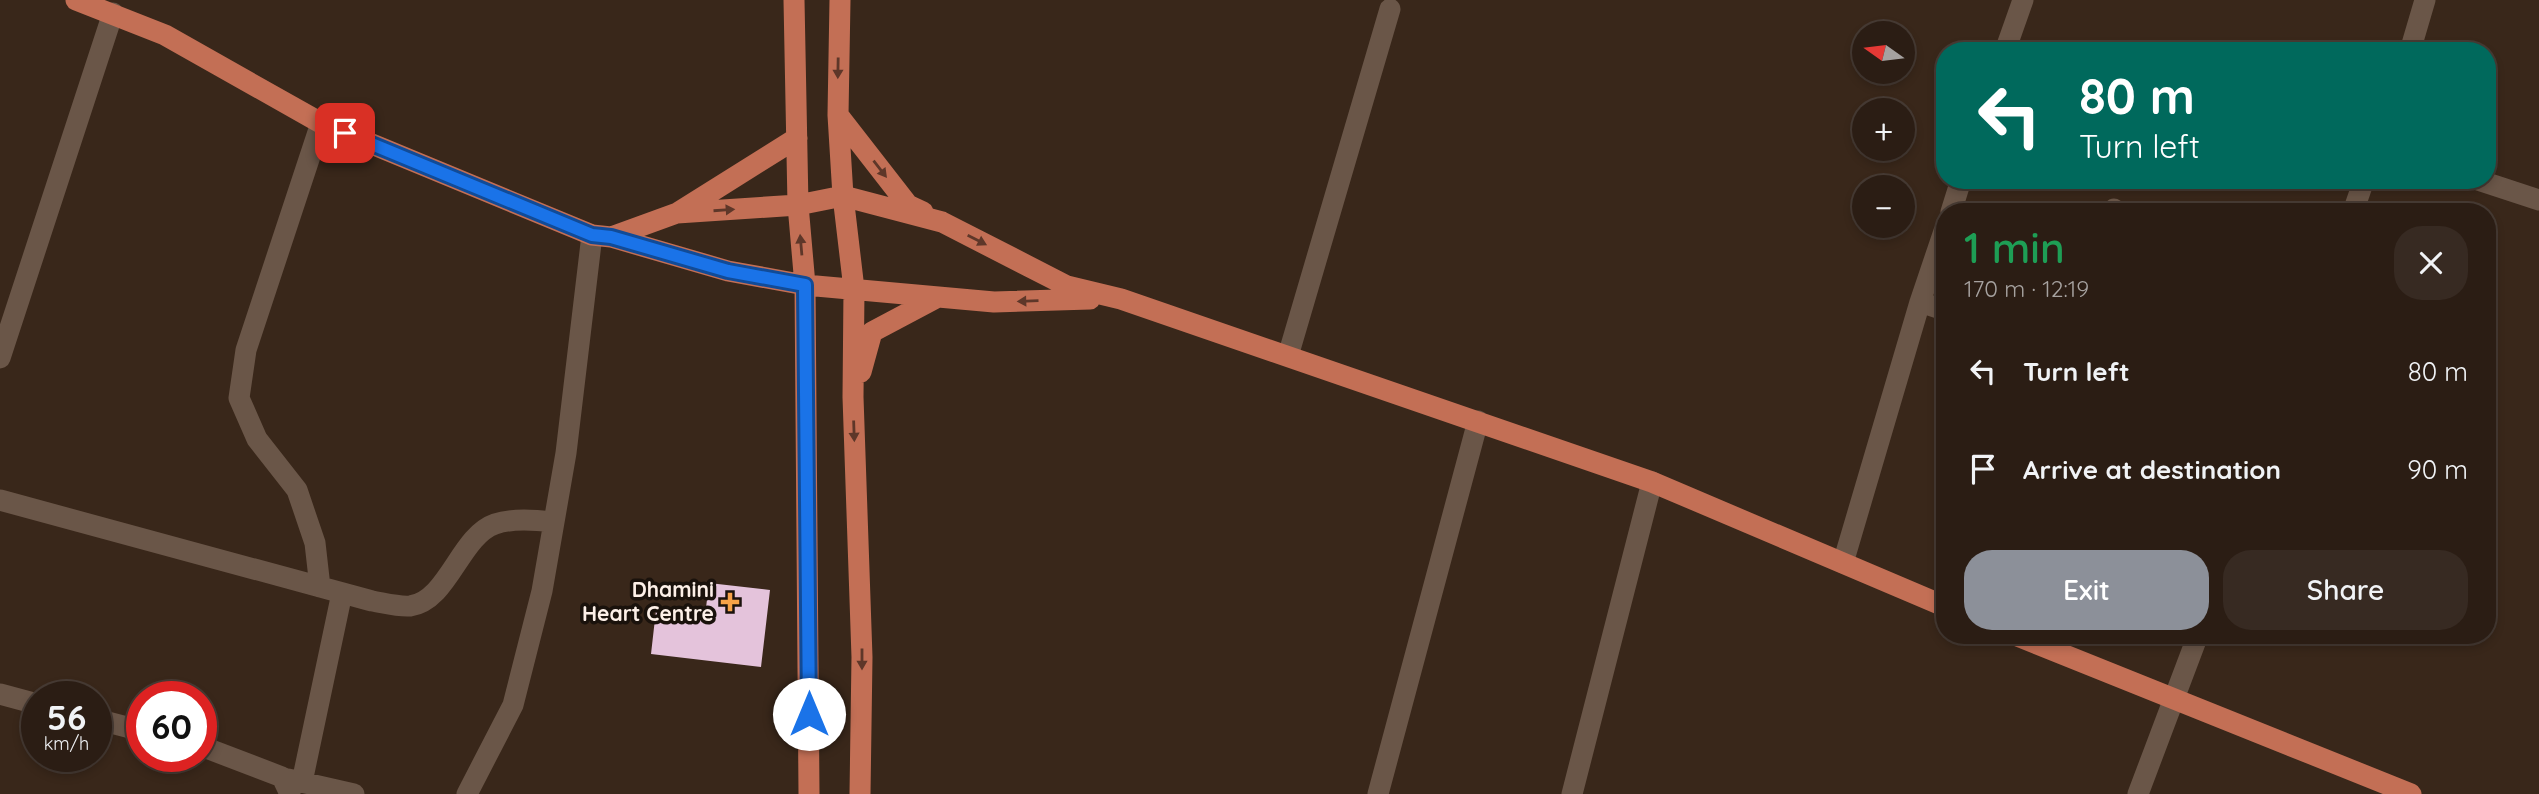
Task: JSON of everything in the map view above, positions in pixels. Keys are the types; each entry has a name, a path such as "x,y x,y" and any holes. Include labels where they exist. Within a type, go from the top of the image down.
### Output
{"main road":[{"path":"76,0 165,35 321,123 602,236 728,271 805,285 994,302 1121,299"},
{"path":"794,0 798,205 805,285 809,794"},
{"path":"841,0 838,115 853,289 853,397 862,657 860,794"},
{"path":"838,115 908,205 1067,286 1121,299 1652,482 1936,603"},
{"path":"677,213 797,138"},
{"path":"602,236 677,213 798,205 843,196 942,222"},
{"path":"853,397 872,332 938,297"},
{"path":"2038,644 2411,794"}],"street":[{"path":"2008,42 2023,0"},
{"path":"2413,42 2425,0"},
{"path":"1288,356 1390,9"},
{"path":"1,352 113,13"},
{"path":"320,587 315,543 297,490 257,439 239,398 246,349 321,123"},
{"path":"2496,186 2539,200"},
{"path":"467,794 513,705 542,592 602,236"},
{"path":"1843,563 1936,255"},
{"path":"1920,302 1936,307"},
{"path":"1378,794 1478,421"},
{"path":"1572,794 1652,482"},
{"path":"0,500 372,601 411,606 431,597 476,539 493,525 524,520 554,522"},
{"path":"291,784 342,593"},
{"path":"2138,794 2195,644"},
{"path":"0,694 21,700"},
{"path":"217,753 291,784 354,794"}],"building":[{"path":"709,583 770,590 761,667 651,654 656,610 705,616"}],"place":[{"name":"Dhamini Heart Centre","path":"730,602"}],"route":[{"path":"345,133 508,202 569,223 592,235 611,237 728,271 805,285 809,714"}]}
